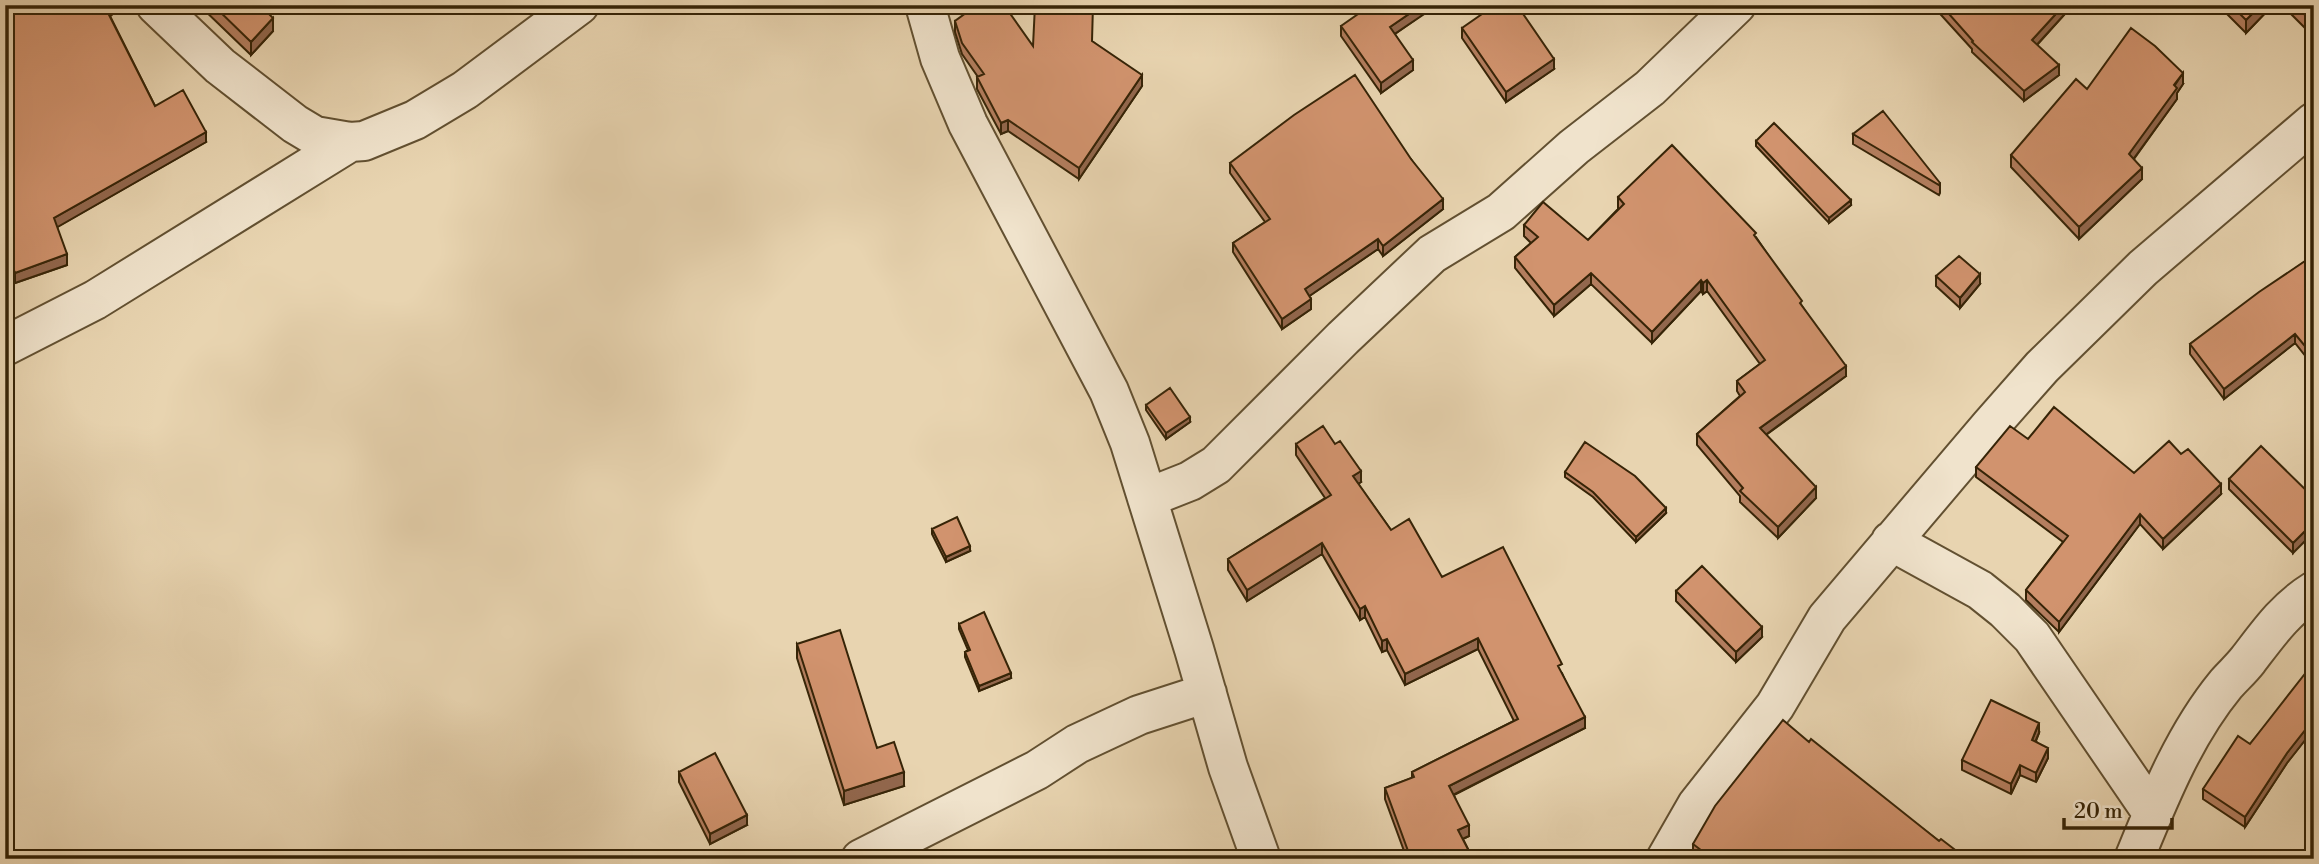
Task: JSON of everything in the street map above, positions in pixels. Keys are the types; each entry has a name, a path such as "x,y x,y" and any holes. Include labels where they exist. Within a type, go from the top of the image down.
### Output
{"street":[{"path":"156,5 220,66 295,124 315,136 350,142 364,141 415,120 465,90 579,5"},
{"path":"925,5 940,58 968,124 1109,391 1130,443 1228,767 1261,859"},
{"path":"1147,498 1190,481 1216,465 1343,338 1432,254 1501,212 1574,147 1650,88 1736,5"},
{"path":"1666,859 1697,805 1775,706 1827,618 2034,377 2143,268 2314,122"},
{"path":"5,346 95,300 350,142"},
{"path":"1891,541 1980,590 2005,610 2032,638 2145,833 2168,859"},
{"path":"2145,833 2176,761 2226,684 2246,663 2271,628 2297,602 2314,591"},
{"path":"861,859 1037,770 1077,744 1139,715 1207,693"}],"building":[{"path":"5,5 32,5 34,8 38,5 110,5 106,9 155,106 183,90 206,132 54,218 67,254 15,273 5,245 5,94 8,93 5,89"},
{"path":"213,5 260,5 273,18 251,42"},
{"path":"977,5 1004,5 1033,46 1035,5 1093,5 1092,41 1142,75 1079,168 1008,120 1001,123 977,77 984,74 962,43 955,21"},
{"path":"1371,5 1422,5 1390,27 1413,60 1381,83 1341,26"},
{"path":"1495,5 1517,5 1554,59 1506,92 1462,28"},
{"path":"1941,5 2064,5 2032,40 2059,65 2024,91 1972,42"},
{"path":"2231,5 2261,5 2246,20"},
{"path":"2295,5 2314,5 2314,24"},
{"path":"2131,28 2183,73 2174,85 2177,88 2129,154 2142,168 2079,227 2011,155 2076,79 2087,89"},
{"path":"1355,75 1411,159 1443,199 1383,246 1378,239 1305,289 1311,299 1282,319 1233,243 1270,219 1230,163 1294,115"},
{"path":"1883,111 1940,183 1939,185 1853,134"},
{"path":"1774,123 1851,200 1829,218 1756,141"},
{"path":"1672,145 1756,233 1754,235 1802,301 1800,303 1846,366 1760,428 1816,487 1778,527 1740,491 1743,488 1697,434 1745,392 1737,381 1765,360 1707,280 1703,283 1701,280 1652,332 1591,273 1554,305 1515,257 1538,237 1524,225 1543,202 1588,240 1624,204 1618,197"},
{"path":"2314,255 2314,357 2295,334 2224,389 2190,344"},
{"path":"1959,256 1980,274 1960,298 1936,276"},
{"path":"1170,388 1190,417 1166,433 1146,405"},
{"path":"2054,407 2134,473 2169,441 2181,454 2188,449 2221,484 2163,539 2140,514 2059,622 2026,590 2068,536 1976,467 2010,426 2028,439"},
{"path":"1323,426 1335,444 1340,441 1361,471 1353,476 1391,530 1409,519 1442,577 1503,547 1562,664 1558,666 1585,717 1449,786 1469,825 1458,830 1473,859 1411,859 1385,788 1414,777 1412,772 1518,719 1478,638 1405,674 1387,639 1382,641 1365,606 1360,609 1322,543 1247,590 1228,559 1331,495 1296,444"},
{"path":"1585,442 1635,476 1666,508 1636,537 1593,492 1565,472"},
{"path":"2261,446 2314,498 2314,522 2293,543 2229,479"},
{"path":"957,517 970,546 946,557 932,529"},
{"path":"1702,566 1762,627 1736,652 1676,591"},
{"path":"984,612 1011,673 979,686 965,652 970,650 959,624"},
{"path":"840,630 877,748 894,742 904,772 844,791 797,644"},
{"path":"2311,666 2314,668 2314,721 2287,753 2245,817 2203,789 2238,736 2250,744"},
{"path":"1991,700 2039,723 2032,740 2048,748 2036,773 2020,765 2011,784 1962,760"},
{"path":"1783,720 1809,742 1811,739 1939,841 1941,839 1967,859 1884,859 1880,855 1877,859 1709,859 1710,857 1693,844 1715,806"},
{"path":"715,753 747,815 710,834 679,772"},
{"path":"1102,852 1104,859 1073,859"}]}
